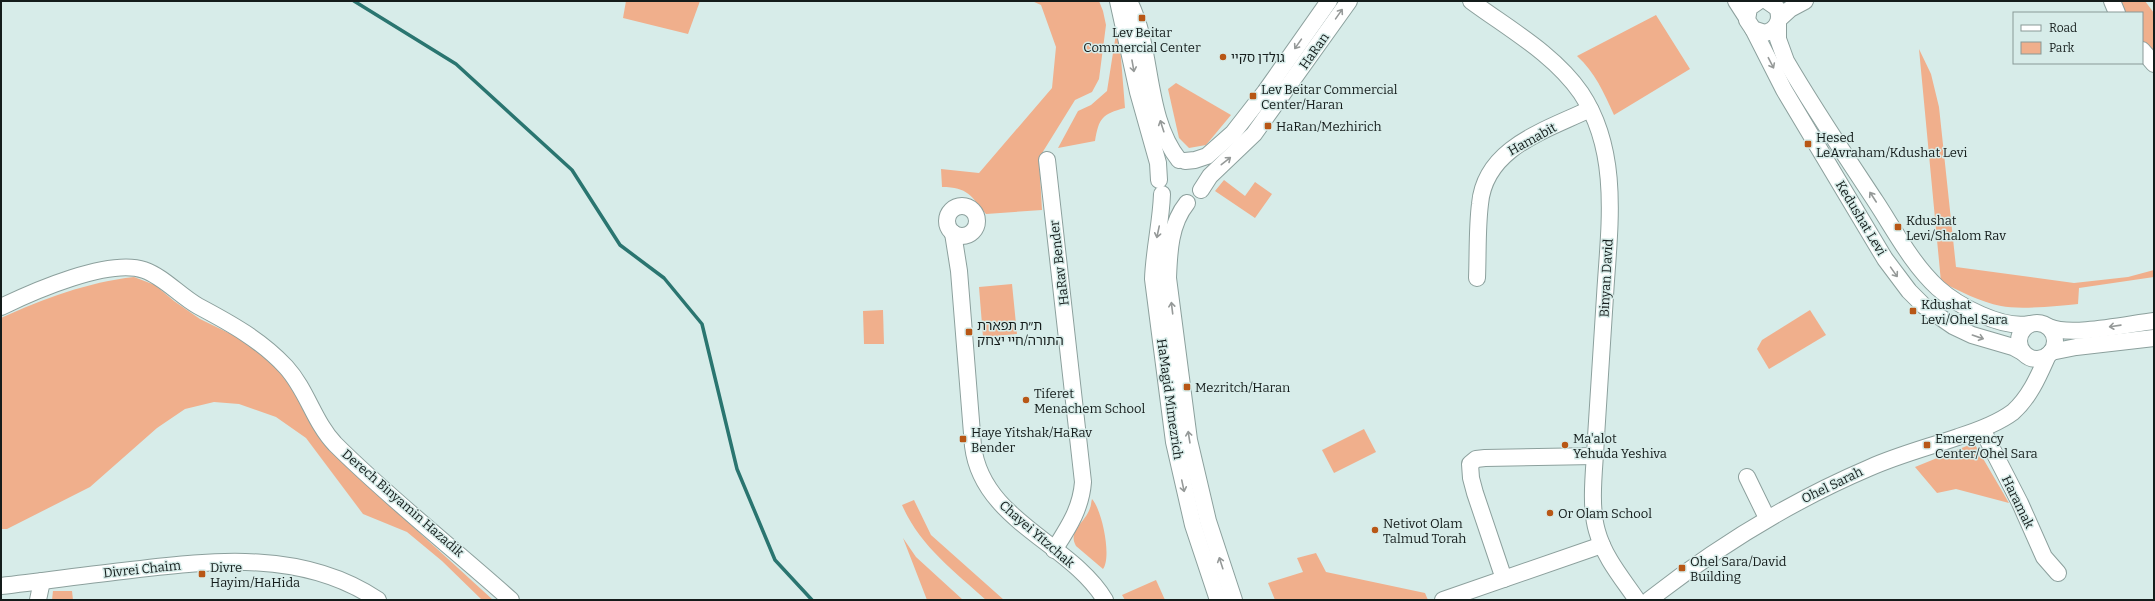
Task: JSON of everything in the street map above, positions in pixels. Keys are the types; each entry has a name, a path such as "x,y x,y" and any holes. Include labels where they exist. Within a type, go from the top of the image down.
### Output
{"street":[{"name":"HaMagid Mimezrich","path":"1118,1 1138,92 1158,162 1161,187 1161,218 1154,259 1153,279 1174,442 1193,525 1218,600"},
{"path":"1129,1 1141,34 1158,115 1168,143 1182,160"},
{"name":"HaRan","path":"1182,160 1195,160 1207,156 1233,133 1265,92 1329,1"},
{"name":"HaRan","path":"1201,190 1210,176 1254,134 1348,1"},
{"name":"Binyan David","path":"1471,1 1556,65 1569,78 1590,109 1603,142 1610,194 1595,456 1594,513 1597,530 1602,545 1614,568 1637,600"},
{"name":"Kedushat Levi","path":"1736,1 1750,24 1784,90 1877,245 1909,291 1924,306 1953,326 1972,336 2014,347 2024,354"},
{"path":"1798,1 1766,2 1751,6 1750,24 1758,32 1767,33 1773,30 1790,9 1805,1"},
{"path":"2112,1 2117,12"},
{"path":"1766,2 1778,10 1779,21"},
{"name":"Kedushat Levi","path":"1779,21 1781,50 1804,92 1905,246 1930,279 1951,298 1981,314 2006,324 2019,326 2029,324"},
{"path":"2143,51 2154,64"},
{"name":"Hamabit","path":"1477,278 1480,203 1490,172 1508,151 1590,109"},
{"name":"HaRav Bender","path":"1047,160 1084,482 1082,496 1076,516 1054,550"},
{"path":"1182,160 1191,163 1200,172 1202,184 1201,190 1198,196 1187,203 1173,203 1161,187 1163,169 1173,162 1182,160"},
{"name":"HaMagid Mimezrich","path":"1187,203 1176,220 1168,260 1169,286 1189,440 1208,521 1234,600"},
{"path":"966,207 973,212 977,220 975,228 969,234 961,236 953,233 948,226 948,217 953,210 966,207"},
{"name":"Chayei Yitzchak","path":"953,233 959,271 973,446 977,466 990,490 1000,501 1085,576 1105,600"},
{"name":"Chayei Yitzchak","path":"959,271 964,244 969,234"},
{"name":"Derech Binyamin Hazadik","path":"1,307 37,290 113,267 129,267 144,270 155,276 186,298 241,329 265,346 295,378 322,427 335,443 402,506 457,551 511,600"},
{"path":"2027,396 2030,378 2024,354 2018,339 2022,330 2029,324 2041,323 2054,329 2076,331 2154,321"},
{"path":"2049,327 2055,339 2049,354"},
{"path":"2024,354 2039,359 2049,354 2076,347 2154,338"},
{"name":"Ohel Sarah","path":"1648,600 1692,566 1767,518 1870,467 1982,429 2013,411 2027,396 2049,354"},
{"name":"Haramak","path":"1982,429 2020,503 2044,557 2058,573"},
{"path":"1504,579 1475,493 1471,478 1470,464 1476,459 1485,458 1595,456"},
{"path":"1747,477 1767,518"},
{"path":"1443,600 1602,545"},
{"name":"Divrei Chaim","path":"1,586 198,563 261,562 325,574 350,584 378,600"},
{"path":"38,600 42,581"}],"green space":[{"path":"626,1 700,1 688,34 623,18"},
{"path":"1032,1 1099,1 1106,25 1099,79 1092,92 1075,100 1039,158 1042,210 986,214 968,194 951,187 942,187 941,169 979,173 1052,88 1056,47 1041,5"},
{"path":"2111,1 2145,1 2154,13 2154,60 2143,49 2143,12 2116,12"},
{"path":"1656,15 1690,69 1614,115 1594,76 1577,56"},
{"path":"1118,21 1125,108 1111,112 1103,118 1098,127 1095,141 1058,148 1078,111 1091,105 1107,91"},
{"path":"1919,49 1931,74 1939,107 1956,267 2074,283 2128,277 2154,270 2154,277 2079,288 2078,304 2028,308 2001,306 1985,302 1941,282"},
{"path":"1176,83 1231,115 1206,145 1189,148 1179,138 1168,89"},
{"path":"1224,180 1245,196 1255,182 1272,194 1255,218 1215,191"},
{"path":"134,277 155,285 174,301 200,319 241,339 274,364 294,389 329,450 493,600 482,600 442,561 407,532 363,514 306,438 276,417 239,404 214,402 185,409 157,428 90,487 7,529 1,529 1,318 66,292 117,279"},
{"path":"1012,284 1017,334 983,337 979,287"},
{"path":"883,310 884,344 864,344 863,311"},
{"path":"1810,310 1826,335 1769,369 1757,349 1762,340"},
{"path":"1364,429 1376,452 1334,473 1322,450"},
{"path":"1974,443 2009,503 1956,489 1937,493 1915,467"},
{"path":"1092,499 1099,513 1105,534 1106,563 1103,569 1076,546 1074,541 1075,531 1088,513"},
{"path":"914,500 931,535 1004,600 986,600 950,568 928,545 909,520 902,505"},
{"path":"903,538 916,557 963,600 927,600"},
{"path":"1316,553 1326,572 1425,593 1428,600 1275,600 1268,583 1303,572 1297,558"},
{"path":"1156,580 1165,600 1125,600 1122,595"},
{"path":"53,591 72,591 73,600 52,600"}],"waterway":[{"path":"354,1 456,64 572,170 620,245 664,278 702,324 737,469 775,560 812,600"}],"place":[{"name":"Lev Beitar Commercial Center","path":"1142,18"},
{"name":"גולדן סקיי","path":"1223,57"},
{"name":"Lev Beitar Commercial Center/Haran","path":"1253,96"},
{"name":"HaRan/Mezhirich","path":"1268,126"},
{"name":"Hesed LeAvraham/Kdushat Levi","path":"1808,144"},
{"name":"Kdushat Levi/Shalom Rav","path":"1898,227"},
{"name":"Kdushat Levi/Ohel Sara","path":"1913,311"},
{"name":"ת״ת תפארת התורה/חיי יצחק","path":"969,332"},
{"name":"Mezritch/Haran","path":"1187,387"},
{"name":"Tiferet Menachem School","path":"1026,400"},
{"name":"Haye Yitshak/HaRav Bender","path":"963,439"},
{"name":"Ma'alot Yehuda Yeshiva","path":"1565,445"},
{"name":"Emergency Center/Ohel Sara","path":"1927,445"},
{"name":"Or Olam School","path":"1550,513"},
{"name":"Netivot Olam Talmud Torah","path":"1375,530"},
{"name":"Ohel Sara/David Building","path":"1682,568"},
{"name":"Divre Hayim/HaHida","path":"202,574"}]}
